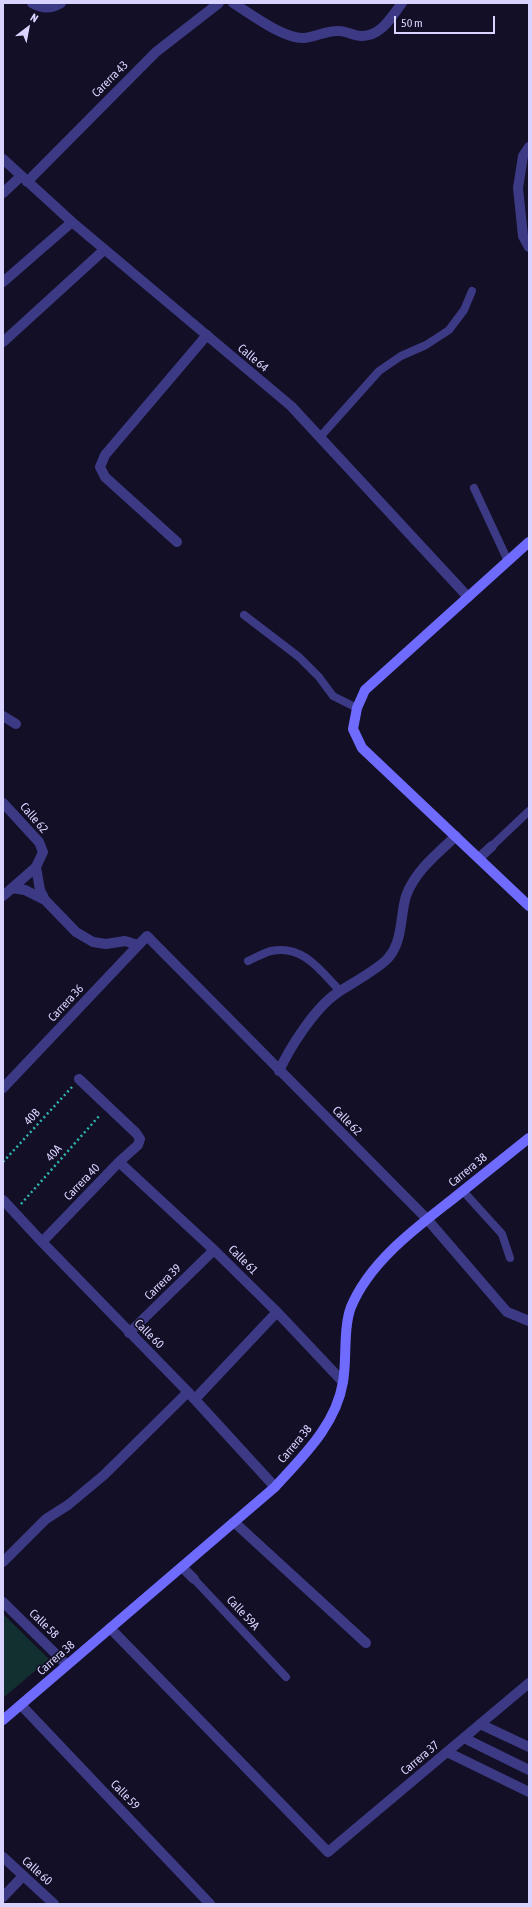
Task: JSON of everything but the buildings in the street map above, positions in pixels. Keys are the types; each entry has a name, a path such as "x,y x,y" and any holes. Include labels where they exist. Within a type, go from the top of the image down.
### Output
{"main road":[{"path":"529,542 365,690 357,708 353,729 362,748 529,906"},
{"name":"Carrera 38","path":"3,1720 275,1487 309,1450 324,1431 335,1410 343,1382 346,1338 351,1308 364,1282 383,1260 427,1219 528,1139"}],"street":[{"path":"32,3 39,7 50,8 61,3"},
{"name":"Carerra 43","path":"3,193 24,179 156,52 219,3"},
{"path":"232,3 288,36 303,38 331,31 342,30 360,36 369,35 380,30 402,3"},
{"path":"529,147 523,156 518,188 522,236 529,247"},
{"name":"Calle 64","path":"3,159 104,250 290,406 468,597"},
{"path":"3,282 72,222"},
{"path":"3,342 104,250"},
{"path":"177,542 105,477 100,468 105,455 207,335"},
{"path":"3,716 16,724"},
{"name":"Calle 62","path":"3,803 39,842 43,852 36,867"},
{"path":"279,1071 287,1054 313,1019 340,991 388,958 395,948 406,898 413,879 456,836"},
{"path":"479,858 492,846"},
{"path":"3,896 36,867"},
{"path":"36,867 37,878 45,900"},
{"path":"12,888 25,890 45,900 76,932 92,942 106,944 125,941 138,945"},
{"name":"Calle 62","path":"147,936 427,1219 507,1312 529,1321"},
{"name":"Carrera 36","path":"3,1088 147,936"},
{"path":"76,1082 107,1107"},
{"name":"Carrera 40","path":"42,1242 119,1162 138,1145 140,1139 136,1133 107,1107"},
{"name":"Calle 61","path":"119,1162 214,1250 277,1312 343,1382"},
{"name":"Calle 60","path":"3,1200 191,1395 275,1487"},
{"name":"Carrera 39","path":"130,1333 214,1250"},
{"path":"3,1562 46,1519 68,1505 104,1475 191,1395 277,1312"},
{"path":"234,1522 366,1643"},
{"name":"Calle 59A","path":"182,1567 194,1579"},
{"name":"Calle 58","path":"3,1602 67,1665"},
{"name":"Carrera 37","path":"110,1628 328,1852 529,1683"},
{"name":"Calle 59","path":"21,1705 210,1904"},
{"path":"480,1724 529,1747"},
{"path":"464,1738 529,1770"},
{"path":"447,1752 529,1792"},
{"name":"Calle 60","path":"3,1857 54,1904"},
{"path":"3,1897 23,1876"}],"lane":[{"path":"320,437 379,371 401,356 426,345 449,330 464,310 472,291"},
{"path":"474,488 508,561"},
{"path":"244,616 299,657 319,677 333,696 357,708"},
{"path":"492,846 529,811"},
{"path":"248,961 270,951 287,950 302,954 314,963 340,991"},
{"path":"463,1191 502,1234 510,1258"},
{"name":"Calle 59A","path":"194,1579 286,1677"}],"path":[{"name":"40B","path":"3,1162 76,1082"},
{"name":"40A","path":"14,1212 107,1107"}],"green space":[{"path":"3,1614 49,1659 3,1698"}]}
